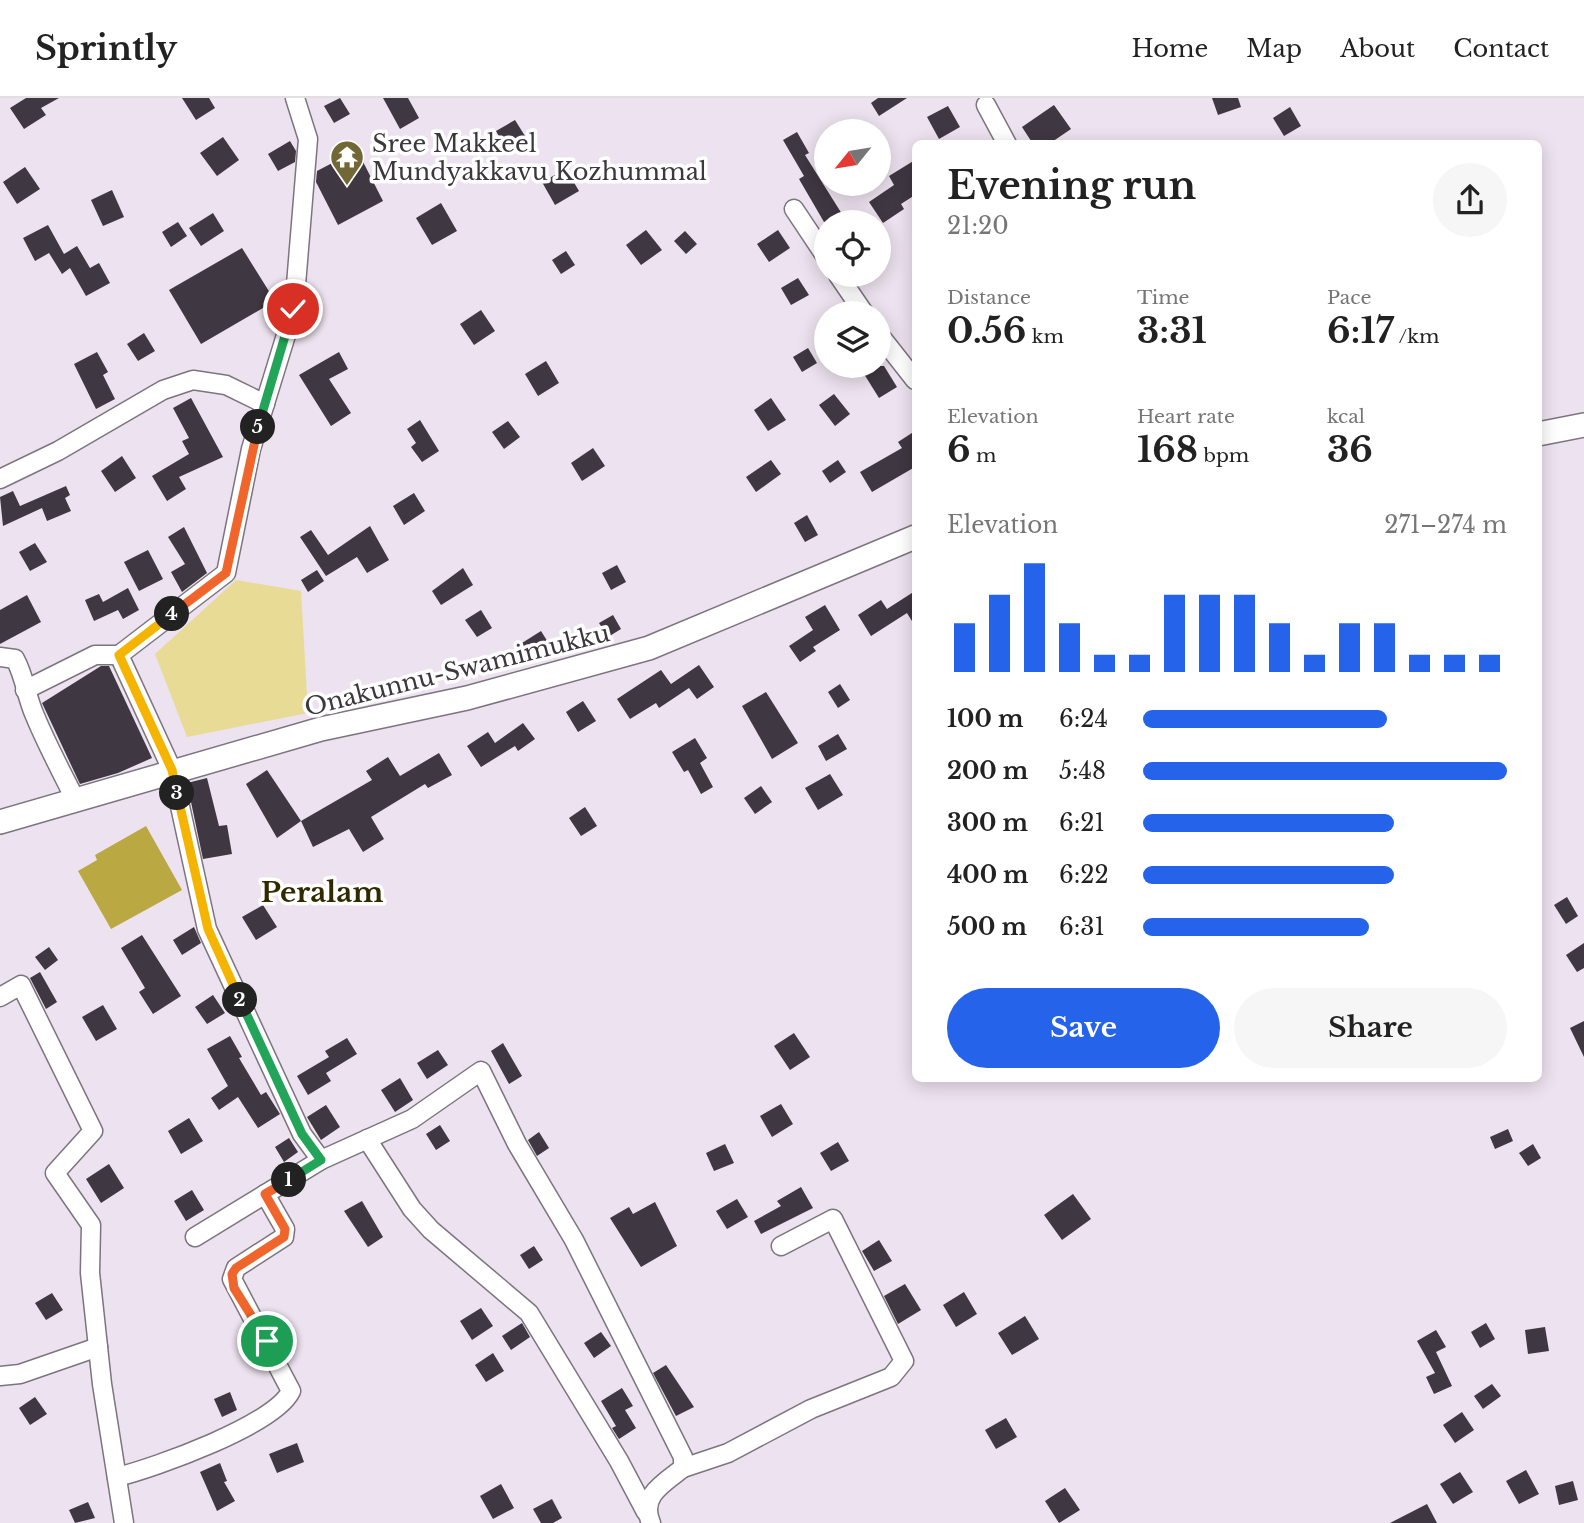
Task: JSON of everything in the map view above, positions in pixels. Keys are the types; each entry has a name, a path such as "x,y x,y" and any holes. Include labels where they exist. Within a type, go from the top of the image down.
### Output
{"street":[{"path":"25,690 95,655 119,655 226,573 251,449 293,309 308,139 295,98"},
{"path":"986,105 1005,140"},
{"path":"794,209 814,239"},
{"path":"891,350 912,376"},
{"path":"0,479 163,390 193,380 226,385 265,404"},
{"path":"1542,433 1584,425"},
{"name":"Onakunnu-Swamimukku","path":"0,821 76,801 172,770 321,730 491,692 649,648 912,538"},
{"path":"119,655 172,770 208,929 302,1134 321,1160"},
{"path":"0,657 15,659 24,676 25,690 76,801"},
{"path":"0,997 21,985 93,1131 55,1172 91,1225 90,1273 98,1347 124,1523"},
{"path":"195,1237 321,1160 412,1119 481,1071 517,1144 574,1240 683,1457 682,1468"},
{"path":"367,1139 419,1216 483,1276 529,1313 648,1518"},
{"path":"117,1477 152,1468 254,1423 288,1398 291,1391 232,1279 236,1268 284,1237 285,1229 265,1194"},
{"path":"648,1518 649,1496 682,1468 728,1453 811,1409 891,1377 904,1361 833,1219 781,1245"},
{"path":"0,1376 20,1374 98,1347"}],"shaded area":[{"path":"236,580 301,591 308,713 187,737 155,654"},
{"path":"146,826 182,890 111,929 78,871 97,860 95,855"}],"building":[{"path":"26,98 59,98 41,108 46,115 24,129 10,108"},
{"path":"182,98 209,98 215,108 196,120"},
{"path":"340,98 350,114 334,123 324,106"},
{"path":"383,98 408,98 419,118 400,129"},
{"path":"878,98 907,98 879,116 871,103"},
{"path":"1212,98 1238,98 1241,107 1218,115"},
{"path":"1054,105 1071,129 1055,140 1030,140 1022,127"},
{"path":"948,106 960,127 939,139 927,117"},
{"path":"1290,107 1301,126 1284,136 1273,118"},
{"path":"515,120 525,136 505,147 496,131"},
{"path":"797,132 809,153 805,155 814,169 814,196 831,196 839,210 817,210 799,179 804,176 783,140"},
{"path":"223,137 239,160 217,176 200,153"},
{"path":"290,141 296,151 295,162 278,171 268,154"},
{"name":"Sree Makkeel Mundyakkavu Kozhummal","path":"357,150 383,201 338,225 316,182 317,171"},
{"path":"912,162 912,197 901,204 904,209 891,218 891,210 874,210 869,202 878,196 891,196 891,187 894,185 891,175"},
{"path":"25,167 40,189 17,204 3,182"},
{"path":"566,169 579,191 555,205 542,182"},
{"path":"112,190 124,217 103,226 91,200"},
{"path":"441,203 457,231 432,245 416,218"},
{"path":"213,213 224,231 201,246 189,228"},
{"path":"178,222 187,236 171,247 162,232"},
{"path":"48,225 64,254 77,246 90,268 99,263 110,283 86,296 70,268 62,274 49,253 35,261 23,238"},
{"path":"646,230 662,250 641,265 626,245"},
{"path":"778,230 790,248 769,262 757,244"},
{"path":"685,231 697,244 686,254 674,241"},
{"path":"242,248 275,301 201,344 169,290"},
{"path":"566,251 575,265 561,274 552,260"},
{"path":"798,278 809,295 791,305 781,288"},
{"path":"481,310 495,331 474,345 460,324"},
{"path":"144,333 155,351 138,361 127,344"},
{"path":"808,348 814,358 814,365 802,372 793,357"},
{"path":"97,352 108,372 103,375 115,399 96,409 74,364"},
{"path":"339,352 348,369 329,379 351,413 331,426 299,375"},
{"path":"546,361 559,383 538,396 525,374"},
{"path":"891,377 897,387 879,398 866,378"},
{"path":"834,394 850,414 835,426 819,405"},
{"path":"191,398 223,457 179,477 186,489 167,501 152,476 189,454 182,441 189,438 173,408"},
{"path":"771,398 786,420 768,431 754,410"},
{"path":"420,420 439,451 422,462 411,447 416,443 407,429"},
{"path":"508,421 520,437 504,449 492,432"},
{"path":"912,433 912,469 872,492 860,472 902,448 898,442"},
{"path":"593,448 605,466 582,481 571,463"},
{"path":"122,456 136,478 115,492 101,471"},
{"path":"771,460 781,474 756,492 746,477"},
{"path":"838,460 846,472 830,483 822,471"},
{"path":"66,486 70,495 65,498 71,511 47,521 42,508 3,526 0,497 13,491 20,506"},
{"path":"414,493 425,511 404,525 393,506"},
{"path":"807,515 818,535 805,542 794,523"},
{"path":"370,526 389,560 367,573 357,557 326,576 300,537 311,530 328,555"},
{"path":"184,527 207,573 182,592 171,572 185,564 168,537"},
{"path":"35,543 47,562 30,571 19,552"},
{"path":"148,550 163,579 139,591 124,562"},
{"path":"617,565 626,582 611,590 602,573"},
{"path":"463,568 473,585 441,605 432,591"},
{"path":"317,570 324,581 308,592 301,580"},
{"path":"128,588 139,610 123,619 118,610 94,621 85,600 99,594 103,602"},
{"path":"912,593 912,621 907,613 871,636 858,615 881,600 887,609"},
{"path":"27,595 41,622 0,644 0,610"},
{"path":"825,605 840,630 813,647 816,651 800,662 789,646 813,630 805,617"},
{"path":"481,610 492,628 477,637 465,620"},
{"path":"613,615 621,629 608,637 599,623"},
{"path":"541,631 551,647 531,659 522,643"},
{"path":"699,665 714,687 697,699 689,688 659,708 656,703 630,719 617,699 661,670 671,684"},
{"path":"101,666 109,666 152,758 118,773 80,784 42,703"},
{"path":"840,684 850,700 838,708 828,692"},
{"path":"766,692 798,743 772,759 742,706"},
{"path":"583,701 596,721 578,732 566,712"},
{"path":"523,723 535,739 518,751 515,746 481,767 467,746 488,732 495,743"},
{"path":"838,734 847,749 826,761 818,746"},
{"path":"695,738 707,758 700,763 713,787 701,794 688,770 684,772 672,752"},
{"path":"439,753 452,775 428,788 425,784 371,817 384,839 363,852 349,829 313,847 301,821 372,780 366,771 388,757 400,776"},
{"path":"267,770 301,821 277,838 246,784"},
{"path":"830,774 843,795 818,810 805,788"},
{"path":"207,778 219,826 227,825 232,854 203,859 187,783"},
{"path":"761,786 772,802 755,814 744,798"},
{"path":"585,807 597,826 581,836 569,818"},
{"path":"1567,897 1578,916 1566,924 1554,905"},
{"path":"263,905 277,927 256,940 242,917"},
{"path":"194,927 201,943 182,955 173,940"},
{"path":"142,935 181,996 153,1014 139,992 145,988 121,948"},
{"path":"1584,943 1584,968 1577,972 1566,955"},
{"path":"49,947 58,960 45,970 35,957"},
{"path":"40,972 57,1002 46,1009 30,978"},
{"path":"213,995 225,1013 207,1024 195,1007"},
{"path":"103,1005 117,1029 96,1041 82,1017"},
{"path":"1584,1021 1584,1057 1570,1028"},
{"path":"794,1033 810,1057 790,1070 774,1046"},
{"path":"230,1036 242,1057 239,1058 261,1095 266,1092 280,1114 258,1128 238,1097 219,1110 211,1098 228,1086 207,1049"},
{"path":"347,1038 357,1054 326,1073 331,1081 308,1095 297,1076 329,1057 325,1051"},
{"path":"503,1043 522,1076 509,1084 491,1051"},
{"path":"438,1050 448,1065 427,1079 417,1063"},
{"path":"400,1078 413,1100 395,1112 381,1090"},
{"path":"781,1104 793,1124 772,1137 760,1116"},
{"path":"326,1105 340,1127 321,1140 307,1117"},
{"path":"189,1118 203,1141 181,1154 168,1131"},
{"path":"440,1125 450,1141 436,1150 426,1134"},
{"path":"1508,1129 1513,1141 1495,1149 1490,1137"},
{"path":"539,1132 549,1148 537,1156 528,1140"},
{"path":"289,1138 298,1152 284,1162 275,1147"},
{"path":"838,1142 849,1161 831,1171 820,1153"},
{"path":"725,1144 734,1163 714,1171 706,1153"},
{"path":"1533,1144 1541,1158 1528,1166 1519,1153"},
{"path":"109,1164 124,1188 101,1203 86,1179"},
{"path":"801,1187 813,1208 761,1234 754,1221 781,1206 777,1201"},
{"path":"192,1190 204,1210 186,1221 174,1201"},
{"path":"1073,1194 1091,1219 1062,1240 1044,1215"},
{"path":"737,1199 748,1217 727,1229 716,1211"},
{"path":"362,1201 383,1237 368,1247 344,1211"},
{"path":"655,1202 677,1246 641,1267 610,1218 629,1207 633,1214"},
{"path":"879,1240 892,1261 874,1271 862,1251"},
{"path":"534,1246 543,1260 529,1269 520,1255"},
{"path":"905,1284 921,1310 898,1324 884,1296"},
{"path":"964,1292 977,1314 956,1327 943,1305"},
{"path":"52,1293 63,1310 46,1320 35,1303"},
{"path":"481,1308 493,1326 472,1340 460,1321"},
{"path":"1025,1316 1039,1339 1012,1355 998,1333"},
{"path":"522,1323 530,1337 511,1350 502,1336"},
{"path":"1486,1323 1495,1339 1480,1348 1471,1332"},
{"path":"1545,1327 1549,1351 1528,1354 1525,1330"},
{"path":"1436,1330 1446,1347 1436,1352 1452,1386 1434,1394 1426,1377 1435,1373 1417,1341"},
{"path":"601,1332 611,1346 594,1358 584,1343"},
{"path":"493,1353 504,1371 486,1382 475,1365"},
{"path":"666,1365 694,1407 676,1416 653,1373"},
{"path":"1492,1384 1501,1396 1483,1409 1474,1396"},
{"path":"622,1388 633,1406 625,1410 636,1428 619,1439 612,1428 616,1426 601,1401"},
{"path":"230,1392 237,1410 222,1417 214,1399"},
{"path":"35,1397 47,1414 30,1425 19,1408"},
{"path":"1462,1412 1474,1430 1455,1443 1443,1425"},
{"path":"1006,1418 1017,1437 996,1449 985,1430"},
{"path":"297,1443 304,1462 277,1473 269,1454"},
{"path":"220,1463 227,1481 224,1482 235,1501 217,1511 200,1472"},
{"path":"1526,1470 1539,1494 1519,1504 1506,1481"},
{"path":"1460,1472 1473,1492 1453,1504 1440,1484"},
{"path":"1573,1481 1578,1500 1559,1505 1555,1486"},
{"path":"501,1484 514,1508 493,1519 480,1496"},
{"path":"1065,1488 1080,1510 1059,1523 1045,1501"},
{"path":"552,1499 562,1518 553,1523 541,1523 533,1509"},
{"path":"88,1502 95,1518 75,1523 69,1510"},
{"path":"1427,1504 1437,1523 1390,1523"}],"place":[{"name":"Sree Makkeel Mundyakkavu Kozhummal","path":"347,187"}],"district":[{"name":"Peralam","path":"322,892"}],"route":[{"path":"267,1341 234,1288 232,1274 236,1268 279,1243 284,1237 285,1229 265,1194 321,1160 302,1134 208,929 172,770 119,655 226,573 251,449 293,309"}]}
